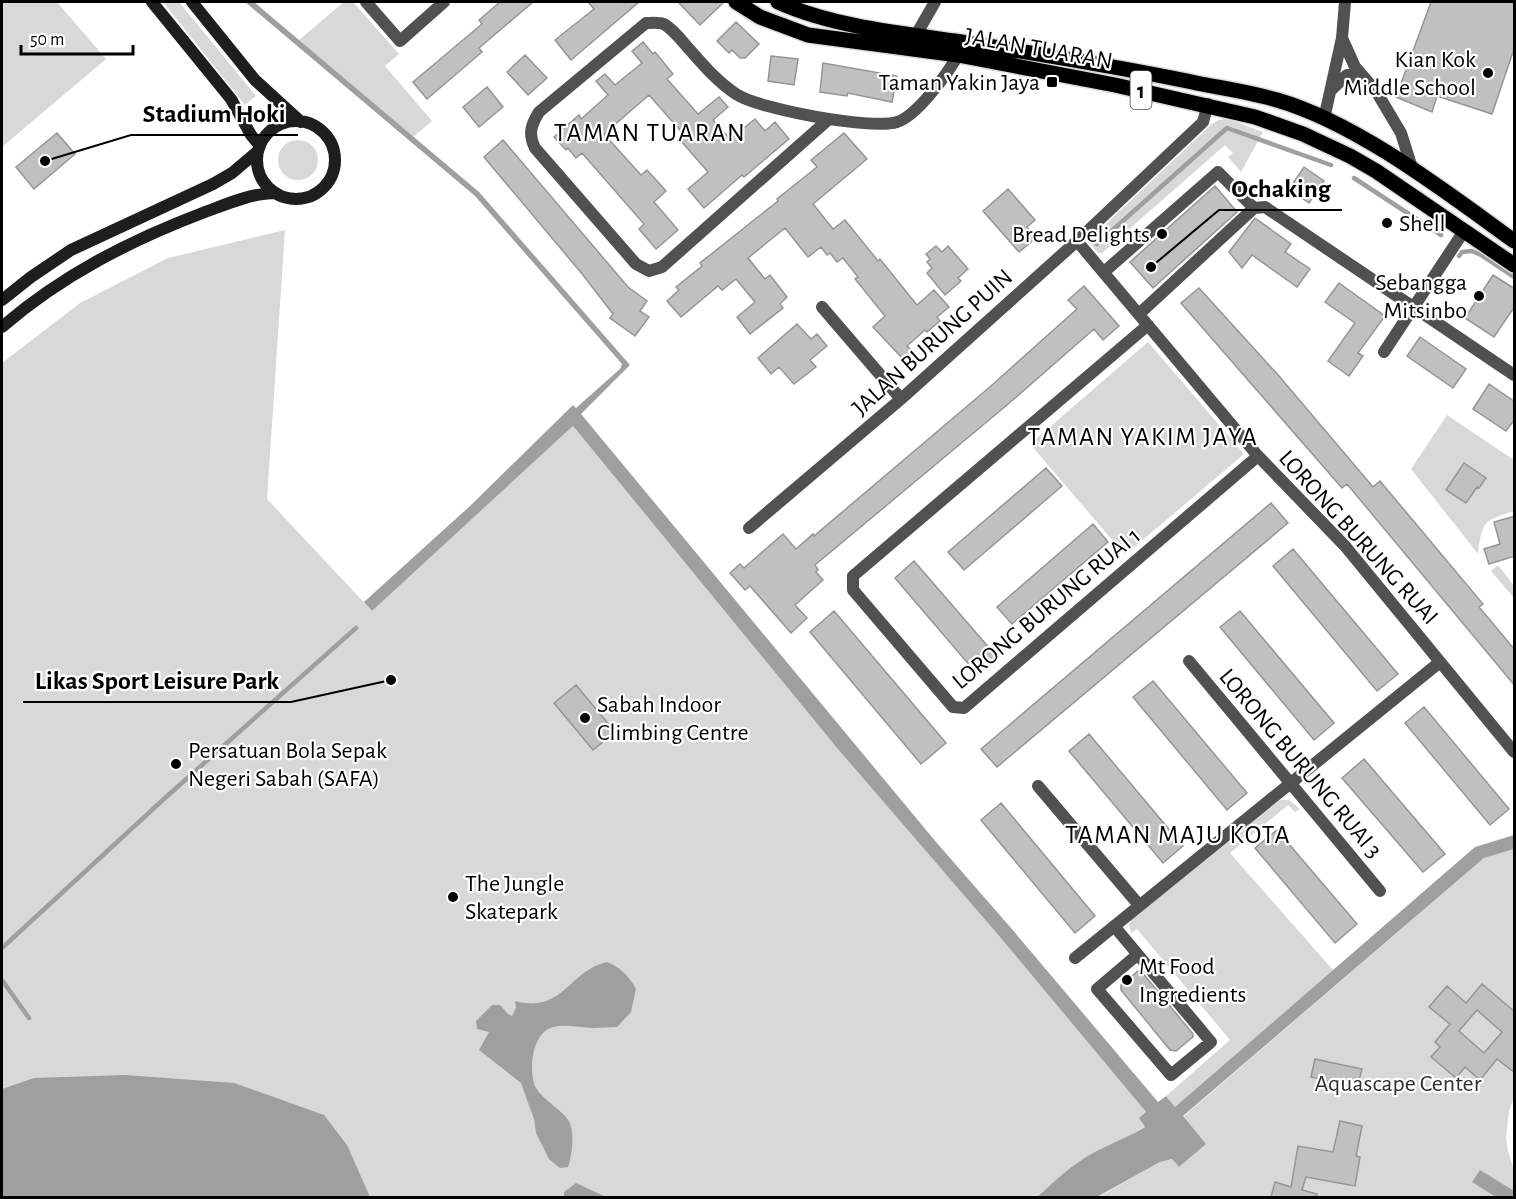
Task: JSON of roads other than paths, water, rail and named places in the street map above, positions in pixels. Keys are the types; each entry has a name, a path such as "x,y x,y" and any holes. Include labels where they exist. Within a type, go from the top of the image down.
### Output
{"main road":[{"path":"2,300 71,250 232,173 259,148 266,135 276,127 288,122 313,125 324,133 335,157 334,170 328,182 319,191 298,199 286,198 268,187 258,170 259,148 231,99 152,2"},
{"path":"192,2 255,80 301,122"},
{"name":"JALAN TUARAN","path":"736,2 760,17 808,35 958,55 1208,104 1255,117 1331,146 1376,171 1515,265"},
{"name":"JALAN TUARAN","path":"778,2 831,20 1093,63 1278,100 1324,119 1387,154 1515,241"},
{"path":"1324,119 1334,131 1375,157 1400,177 1424,204"},
{"path":"2,327 72,275 130,244 228,204 276,193"}],"street":[{"path":"366,2 400,41 444,2"},
{"path":"916,35 935,2"},
{"path":"1324,119 1342,38 1345,2"},
{"path":"828,119 662,267 649,271 636,264 531,139 532,123 539,112 646,22 662,23 674,32 713,76 737,95 754,102 828,119 863,123 897,122 906,116 933,91 958,55"},
{"path":"1342,38 1355,67 1376,91 1404,140 1413,171"},
{"path":"1330,91 1347,75 1376,91"},
{"name":"JALAN BURUNG PUIN","path":"749,528 901,399 1077,241 1203,122 1208,104"},
{"path":"1104,272 1218,172 1254,208"},
{"path":"1139,314 1254,208 1265,207 1515,375"},
{"path":"1384,352 1464,231"},
{"name":"LORONG BURUNG RUAI","path":"1077,241 1258,456 1345,546 1515,752"},
{"path":"822,306 901,399"},
{"name":"LORONG BURUNG RUAI 1","path":"1148,325 853,576 853,590 953,707 964,708 1258,456"},
{"name":"LORONG BURUNG RUAI 3","path":"1189,661 1380,891"},
{"path":"1075,958 1440,662"},
{"path":"1038,786 1139,905"},
{"path":"1113,926 1210,1042 1171,1075 1097,989 1137,955"}],"waterway":[{"path":"1097,244 1227,128 1331,165"},
{"path":"1354,178 1441,235"},
{"path":"1459,256 1462,252 1472,251 1514,277"},
{"path":"2,948 165,798 356,628"},
{"path":"2,980 29,1018"}],"place":[{"name":"Kian Kok Middle School","path":"1488,73"},
{"name":"Taman Yakin Jaya","path":"1052,82"},
{"name":"Stadium Hoki","path":"45,161"},
{"name":"Shell","path":"1387,223"},
{"name":"Bread Delights","path":"1162,234"},
{"name":"Ochaking","path":"1151,267"},
{"name":"Sebangga Mitsinbo","path":"1479,296"},
{"name":"Likas Sport Leisure Park","path":"391,680"},
{"name":"Sabah Indoor Climbing Centre","path":"585,718"},
{"name":"Persatuan Bola Sepak Negeri Sabah (SAFA)","path":"176,764"},
{"name":"The Jungle Skatepark","path":"453,897"},
{"name":"Mt Food Ingredients","path":"1127,980"}],"district":[{"name":"TAMAN TUARAN","path":"650,132"},
{"name":"TAMAN YAKIM JAYA","path":"1143,436"},
{"name":"TAMAN MAJU KOTA","path":"1178,834"}],"park label":[{"name":"Aquascape Center","path":"1398,1083"}]}
